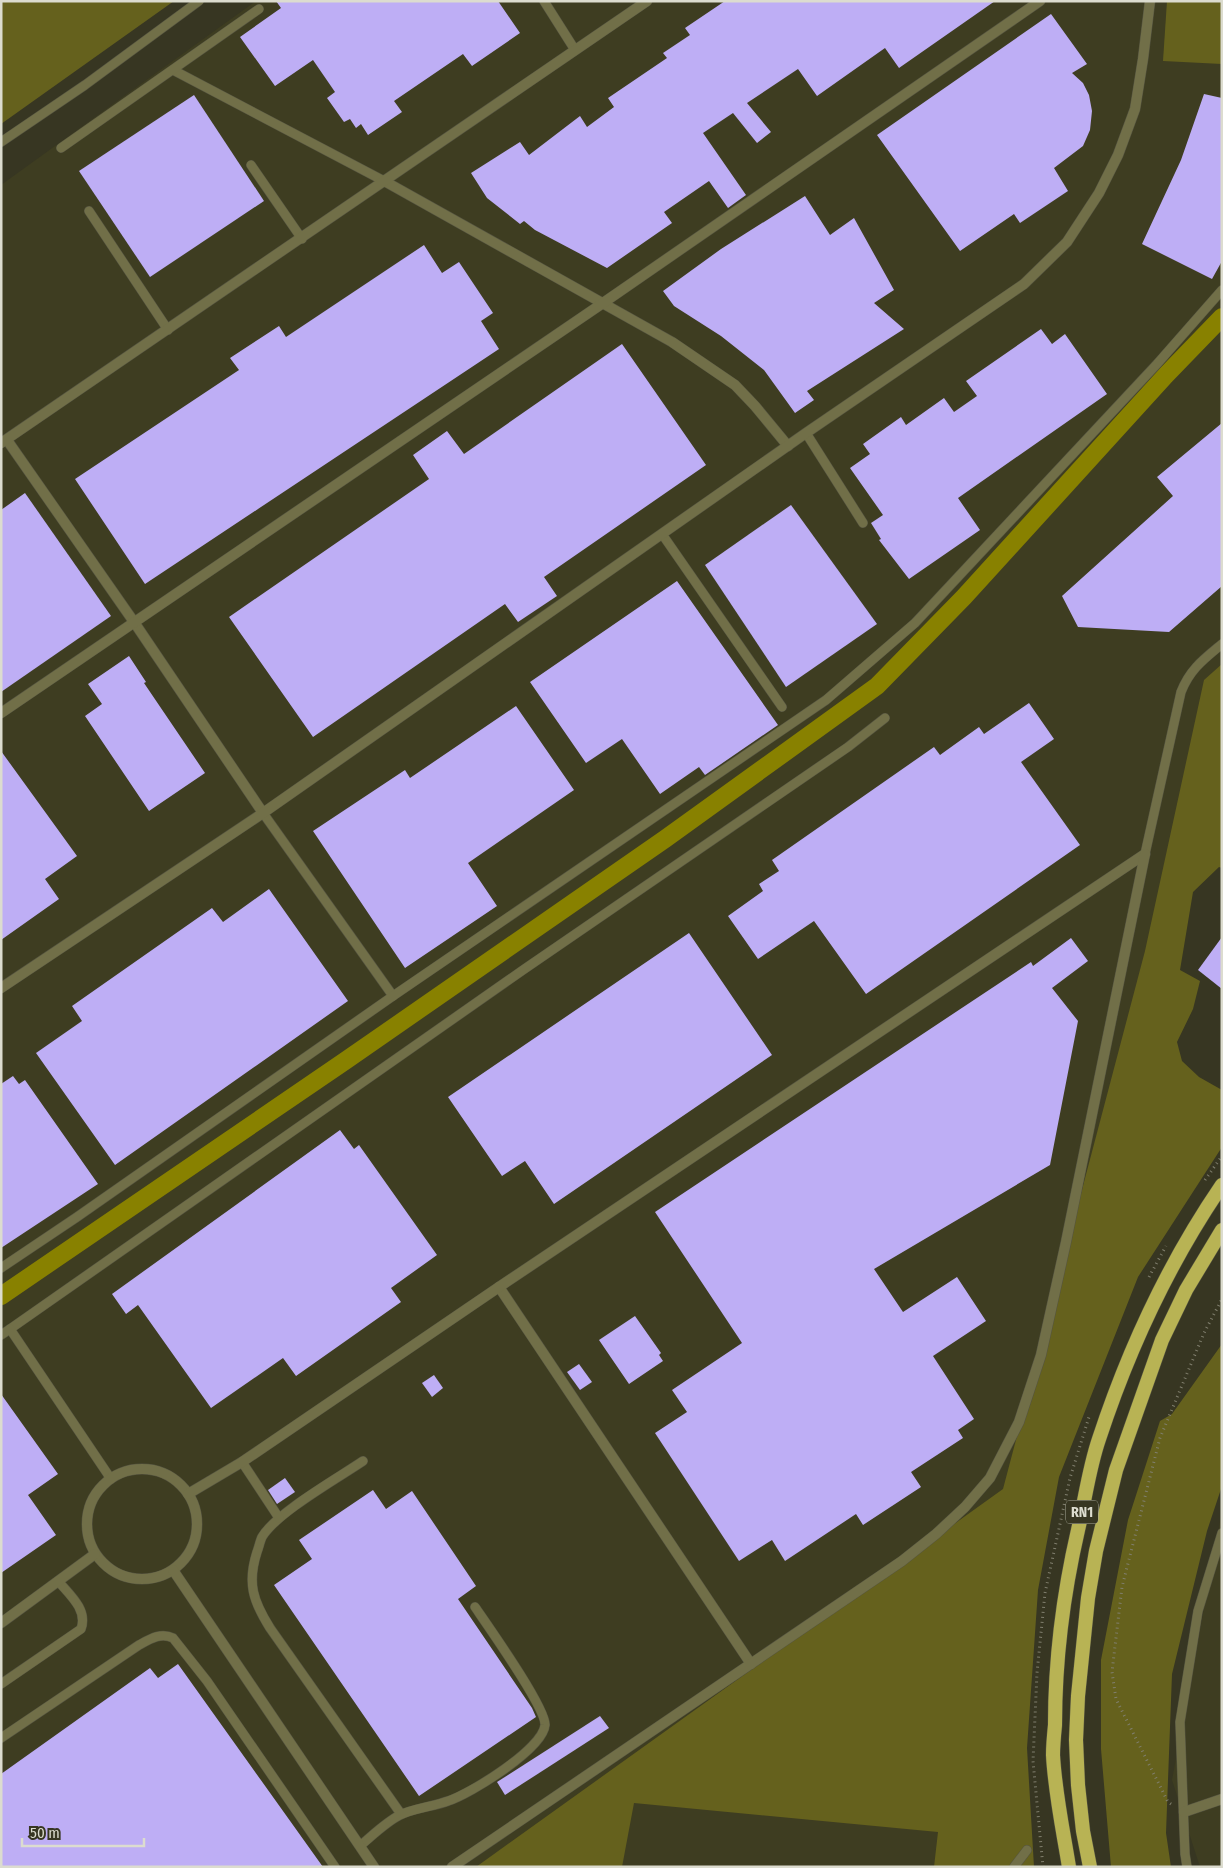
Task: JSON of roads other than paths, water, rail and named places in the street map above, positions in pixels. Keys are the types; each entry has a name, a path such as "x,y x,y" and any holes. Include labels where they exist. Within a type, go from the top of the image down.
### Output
{"highway":[{"name":"RN1","path":"1069,1867 1056,1789 1053,1752 1057,1654 1063,1600 1074,1546 1099,1440 1129,1360 1165,1279 1200,1218 1222,1185"},
{"name":"RN1","path":"1090,1867 1083,1831 1076,1740 1078,1696 1088,1598 1096,1551 1116,1470 1162,1340 1186,1290 1222,1230"}],"street":[{"path":"263,813 134,622 3,438 168,330 647,1"},
{"path":"1,713 603,303 1040,1"},
{"path":"1,988 263,813 806,433 1024,284 1068,242 1099,193 1118,155 1134,109 1143,59 1150,1"},
{"path":"386,182 672,342 734,385 755,406 788,446"},
{"path":"188,1494 242,1462 499,1287 1145,854"},
{"path":"452,1867 902,1561 936,1534 965,1507 990,1478 1020,1422 1041,1355 1066,1242 1145,854"},
{"path":"499,1287 751,1664"},
{"path":"144,1469 161,1473 176,1481 188,1494 194,1507 197,1521 196,1535 192,1548 184,1560 173,1570 156,1577 137,1580 113,1572 95,1554 88,1539 86,1522 90,1505 98,1490 111,1478 127,1471 144,1469"},
{"path":"1,1623 95,1554"},
{"path":"173,1570 361,1845 374,1867"},
{"path":"1184,1812 1222,1799"}],"lane":[{"path":"1,142 200,1"},
{"path":"544,1 575,50"},
{"path":"62,148 260,9"},
{"path":"173,70 386,182"},
{"path":"251,165 302,239"},
{"path":"89,211 168,330"},
{"path":"1,1268 393,996 826,700 891,646 915,623 1157,364 1222,290"},
{"path":"806,433 864,523"},
{"path":"662,534 782,707"},
{"path":"1145,854 1181,692 1187,678 1198,664 1222,644"},
{"path":"1,1335 523,970 848,747 885,718"},
{"path":"263,813 393,996"},
{"path":"10,1329 111,1478"},
{"path":"363,1461 279,1518 262,1537 254,1563 252,1579 258,1609 270,1628 401,1814"},
{"path":"242,1462 279,1518"},
{"path":"1187,1867 1180,1722 1198,1611 1222,1533"},
{"path":"1,1684 81,1629 84,1621 82,1611 58,1581"},
{"path":"361,1845 401,1814 450,1801 465,1794 524,1755 542,1736 545,1725 535,1700 475,1607"},
{"path":"1,1738 139,1645 153,1637 168,1636 173,1638 207,1681 335,1867"},
{"path":"1014,1867 1027,1850"}],"waterway":[{"path":"1,1296 665,839 877,686 964,597 1166,375 1222,317"}]}
